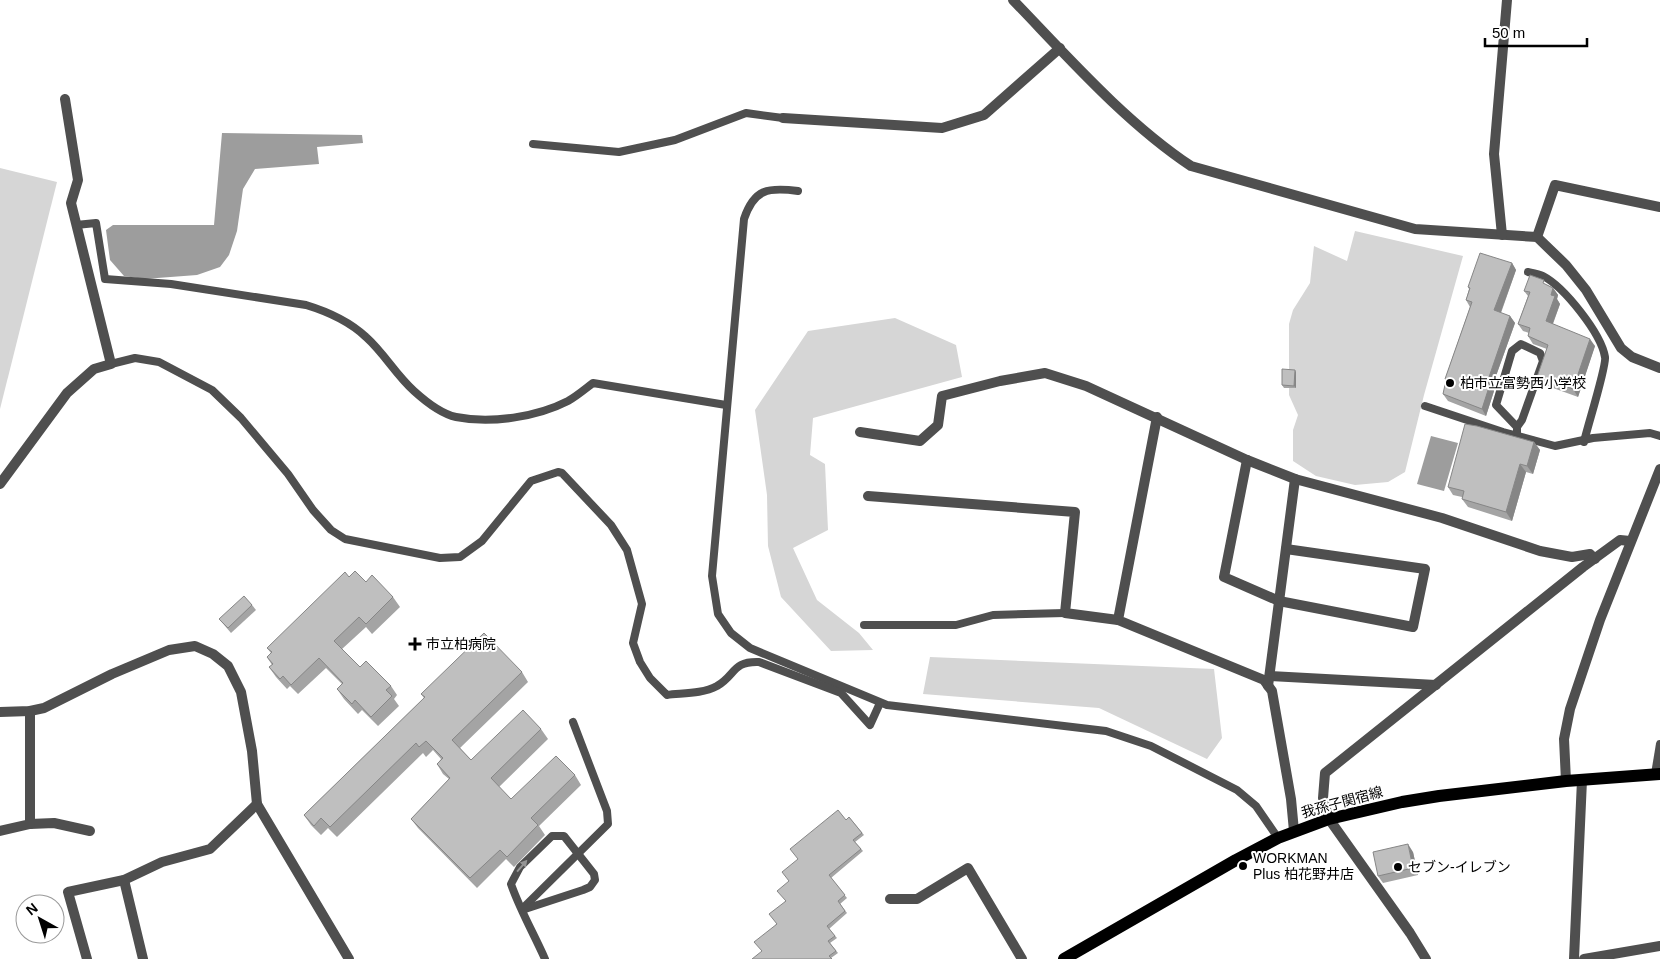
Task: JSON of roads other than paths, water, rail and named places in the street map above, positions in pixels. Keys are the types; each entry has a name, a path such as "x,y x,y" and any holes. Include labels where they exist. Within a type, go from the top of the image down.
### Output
{"main road":[{"name":"我孫子関宿線","path":"1064,959 1278,838 1329,819 1402,802 1566,781 1657,774"}],"street":[{"path":"1013,0 1134,120 1168,150 1191,166 1415,229 1536,237 1566,265 1586,290 1621,348 1632,357 1660,368"},
{"path":"1502,235 1494,154 1507,0"},
{"path":"783,118 805,121 942,128 984,115 1060,48"},
{"path":"0,484 67,394 94,369 111,364 71,203 78,180 65,99"},
{"path":"1536,237 1555,185 1660,207"},
{"path":"860,432 920,441 938,424 942,396 1000,381 1046,373 1086,386 1247,460 1295,479 1442,518 1540,551 1572,557 1590,554 1595,559"},
{"path":"1118,620 1157,417"},
{"path":"1247,460 1224,577 1279,602 1413,627 1425,569 1286,549"},
{"path":"1566,781 1564,739 1570,709 1630,541 1660,469"},
{"path":"1294,832 1291,799 1269,681 1295,479"},
{"path":"868,496 1075,512 1066,613 1118,620 1264,680 1436,684"},
{"path":"1426,959 1410,933 1329,819 1323,798 1325,773 1595,559 1620,540 1630,541"},
{"path":"0,712 30,711 44,708 112,674 169,650 194,646 213,654 228,666 241,692 252,751 257,804 349,959"},
{"path":"30,711 30,824"},
{"path":"1574,959 1582,780"},
{"path":"86,959 68,892 124,880 162,862 210,849 257,804"},
{"path":"0,831 30,824 54,823 90,830"},
{"path":"890,899 917,900 968,868 1022,959"},
{"path":"124,880 143,959"},
{"path":"1584,959 1629,955 1660,946"}],"lane":[{"path":"533,144 619,152 675,140 746,113 783,118"},
{"path":"798,191 772,189 759,194 749,204 744,219 712,576 718,614 731,632 750,648 880,703 1106,731 1151,746 1237,790 1256,806 1278,838"},
{"path":"76,225 96,222 105,279 171,284 306,304 348,322 367,338 413,391 430,404 454,416 478,419 534,413 568,401 593,384 726,405"},
{"path":"1528,272 1544,276 1561,290 1586,320 1598,339 1606,358 1584,442"},
{"path":"1516,427 1522,420 1543,361 1540,353 1521,344 1512,351 1496,405 1516,427 1517,436"},
{"path":"111,364 135,358 159,362 212,390 241,418 288,474 313,510 331,530 345,539 440,558 460,558 482,541 531,481 558,472 562,473 611,525 627,550 642,604 633,643 640,662 650,678 667,694 702,692 718,686 736,667 745,662 759,662 841,693 870,725 880,703"},
{"path":"1425,406 1517,436 1555,446 1584,442 1592,438 1650,433 1660,436"},
{"path":"864,624 956,625 993,615 1066,613"},
{"path":"522,910 608,824 607,811 573,722"},
{"path":"1657,774 1660,744"},
{"path":"522,910 590,887 595,880 594,874 564,836 558,834 552,836 520,867 511,884 522,910 545,959"}],"place":[{"name":"柏市立富勢西小学校","path":"1450,383"},
{"name":"市立柏病院","path":"415,644"},
{"name":"WORKMAN Plus 柏花野井店","path":"1243,866"},
{"name":"セブン-イレブン","path":"1398,867"}]}
